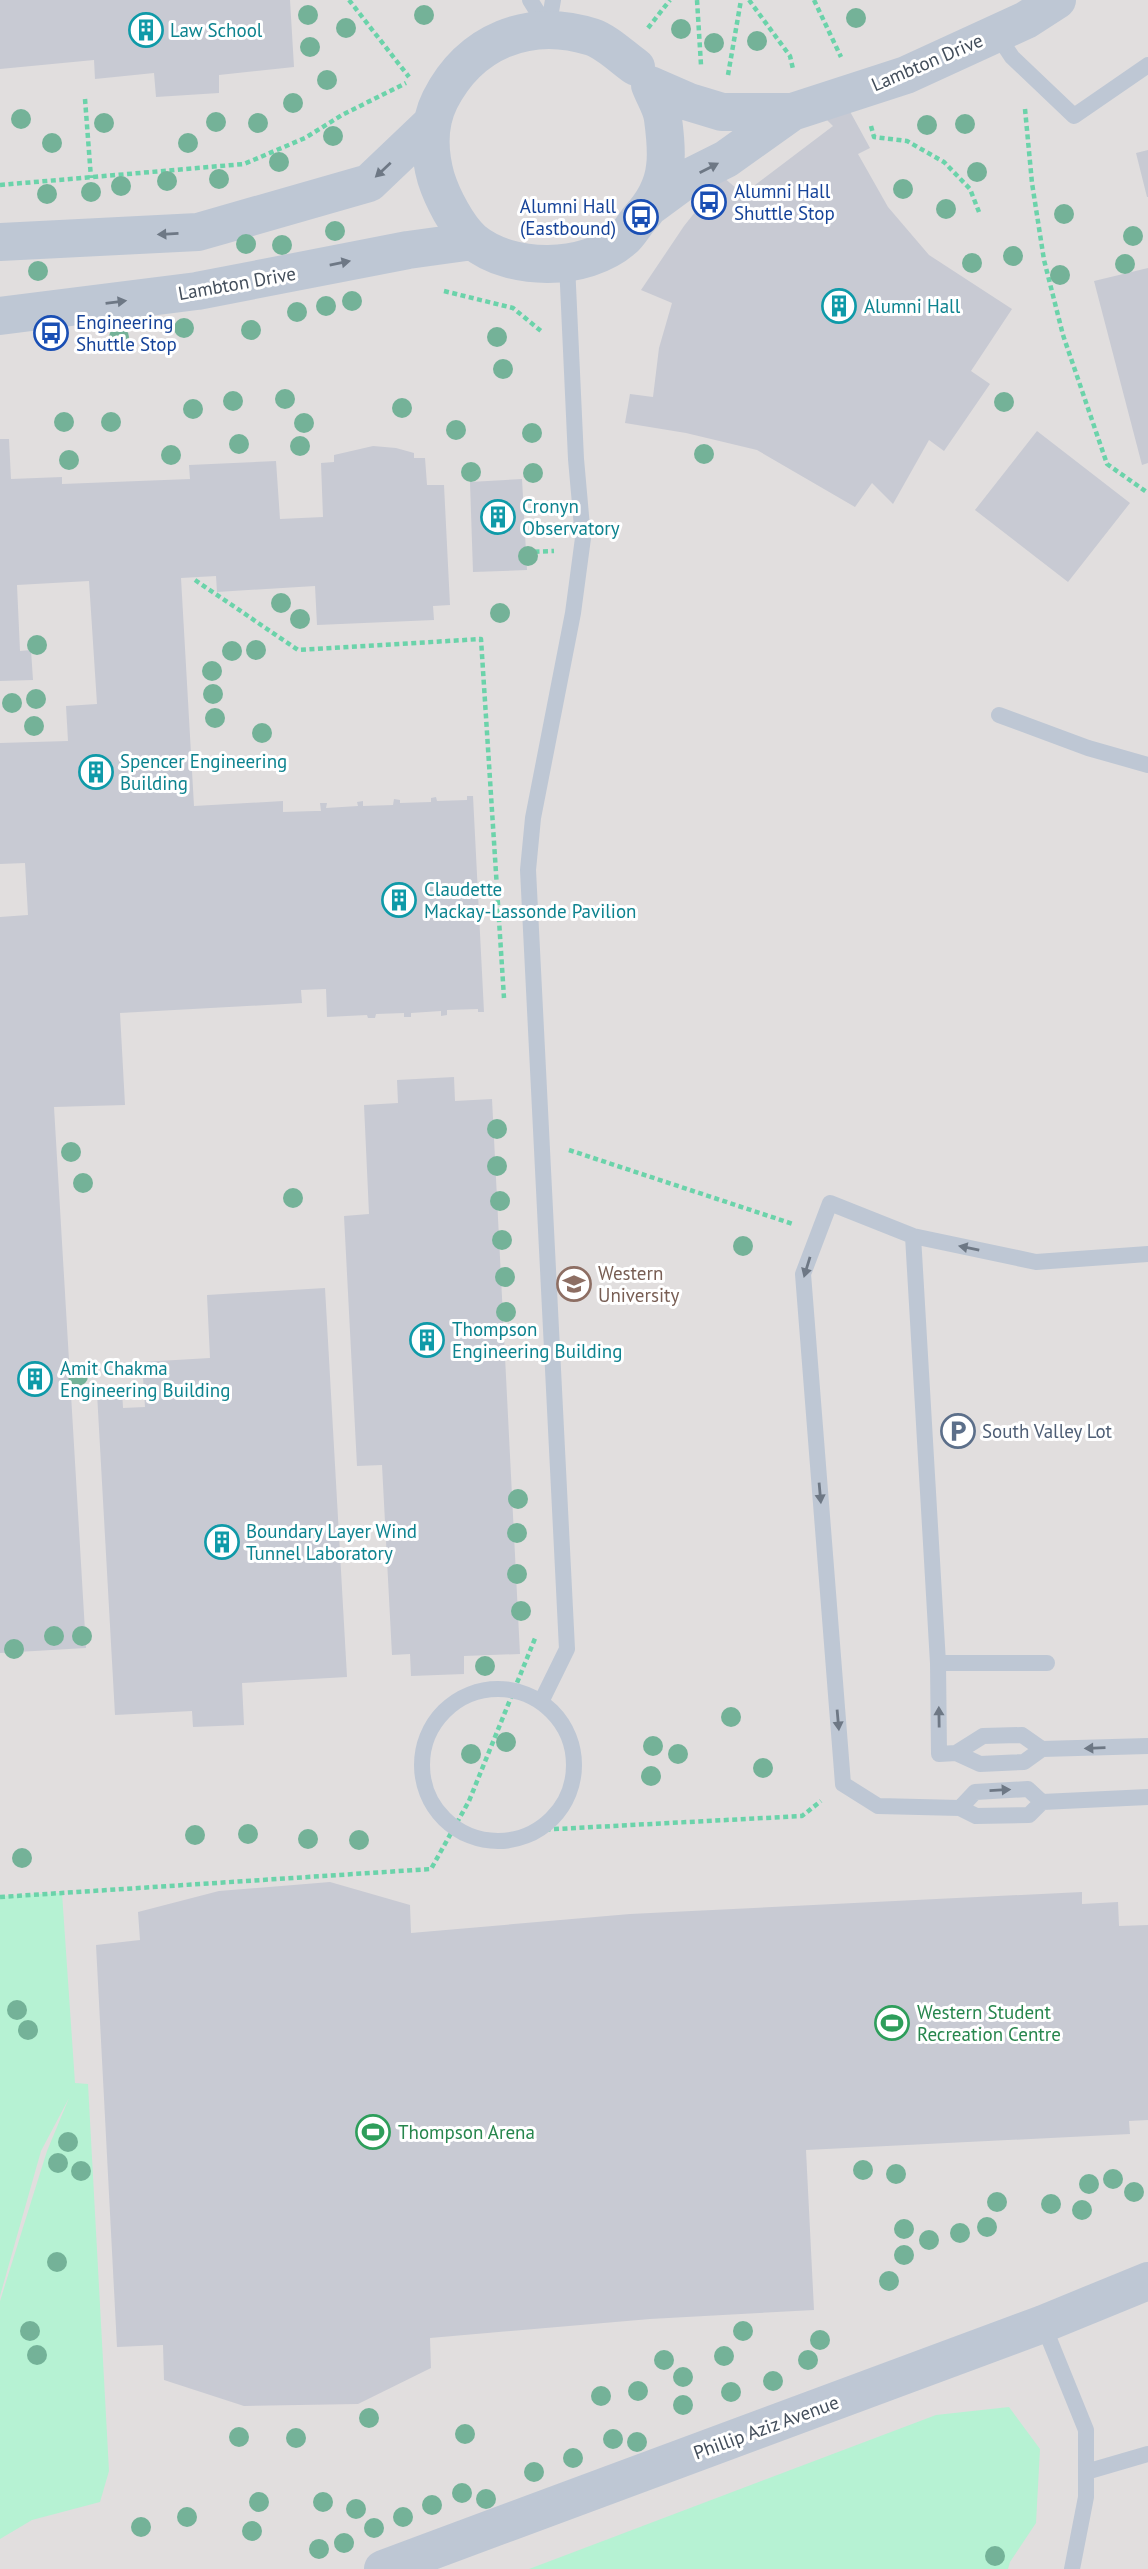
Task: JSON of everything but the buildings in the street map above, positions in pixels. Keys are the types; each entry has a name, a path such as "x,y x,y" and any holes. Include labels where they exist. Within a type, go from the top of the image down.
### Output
{"street":[{"name":"Lambton Drive","path":"652,205 690,177 726,159 792,112 906,75 1026,20 1057,0"},
{"path":"544,10 643,61 663,117 665,168 652,205 622,239 601,253 567,264 526,263 500,255 473,241 442,201 430,158 432,122 439,100 466,62 544,10"},
{"name":"Lambton Drive","path":"643,61 689,102 722,112 792,112"},
{"path":"0,242 198,232 369,183 432,122"},
{"name":"Lambton Drive","path":"0,316 197,291 408,250 473,241"},
{"name":"Phillip Aziz Avenue","path":"383,2569 1043,2324 1148,2281"}],"lane":[{"path":"996,33 1012,57 1074,117 1148,65"},
{"path":"541,1702 568,1648 528,870 533,818 573,613 583,538 576,459 567,264"},
{"path":"999,715 1088,748 1148,765"},
{"path":"1148,1254 1036,1262 913,1236 830,1203 803,1274 843,1783 878,1807 960,1808 976,1816 1029,1815 1042,1802 1148,1797"},
{"path":"913,1236 938,1663 939,1754 956,1753 980,1764 1024,1762 1042,1749 1148,1746"},
{"path":"938,1663 1047,1663"},
{"path":"489,1689 513,1690 533,1696 541,1702 550,1708 563,1724 573,1748 575,1772 568,1796 555,1817 537,1830 512,1840 487,1840 463,1832 443,1817 429,1797 422,1773 424,1749 432,1727 447,1708 466,1695 489,1689"},
{"path":"956,1753 983,1736 1022,1735 1042,1749"},
{"path":"960,1808 975,1791 1028,1789 1042,1802"},
{"path":"1043,2324 1086,2430 1086,2497 1072,2569"},
{"path":"1086,2472 1148,2454"}],"path":[{"path":"349,0 411,80"},
{"path":"643,61 670,0"},
{"path":"697,0 701,69"},
{"path":"726,83 741,0"},
{"path":"749,0 790,56 793,69"},
{"path":"814,0 842,58 829,61"},
{"path":"782,73 804,67"},
{"path":"0,185 244,164 305,138 342,115 411,80 419,68"},
{"path":"85,99 91,178"},
{"path":"1024,101 1032,183 1044,260 1063,334 1107,464 1148,493"},
{"path":"868,118 874,137 907,141 944,162 970,189 979,212"},
{"path":"444,290 513,308 540,327 543,335"},
{"path":"526,552 564,551"},
{"path":"195,580 298,650 481,639 504,1004"},
{"path":"542,1140 820,1233"},
{"path":"0,1897 431,1870 469,1801 536,1639 535,1625"},
{"path":"537,1830 802,1816"}],"shaded area":[{"name":"Western University","path":"0,0 1148,0 1148,2569 0,2569"}],"green space":[{"path":"62,1893 75,2083 88,2084 109,2471 100,2502 32,2520 0,2539 0,2301 47,2151 69,2098 41,2151 0,2296 0,1896"},
{"path":"1009,2407 1040,2449 1036,2523 1008,2569 529,2569 936,2415"}],"place":[{"name":"Law School","path":"146,30"},
{"name":"Alumni Hall Shuttle Stop","path":"709,202"},
{"name":"Alumni Hall (Eastbound)","path":"641,217"},
{"name":"Alumni Hall","path":"839,306"},
{"name":"Engineering Shuttle Stop","path":"51,333"},
{"name":"Cronyn Observatory","path":"498,517"},
{"name":"Spencer Engineering Building","path":"96,772"},
{"name":"Claudette Mackay-Lassonde Pavilion","path":"399,900"},
{"name":"Western University","path":"574,1284"},
{"name":"Thompson Engineering Building","path":"427,1340"},
{"name":"Amit Chakma Engineering Building","path":"35,1379"},
{"name":"South Valley Lot","path":"958,1431"},
{"name":"Boundary Layer Wind Tunnel Laboratory","path":"222,1542"},
{"name":"Western Student Recreation Centre","path":"892,2023"},
{"name":"Thompson Arena","path":"373,2132"}]}
